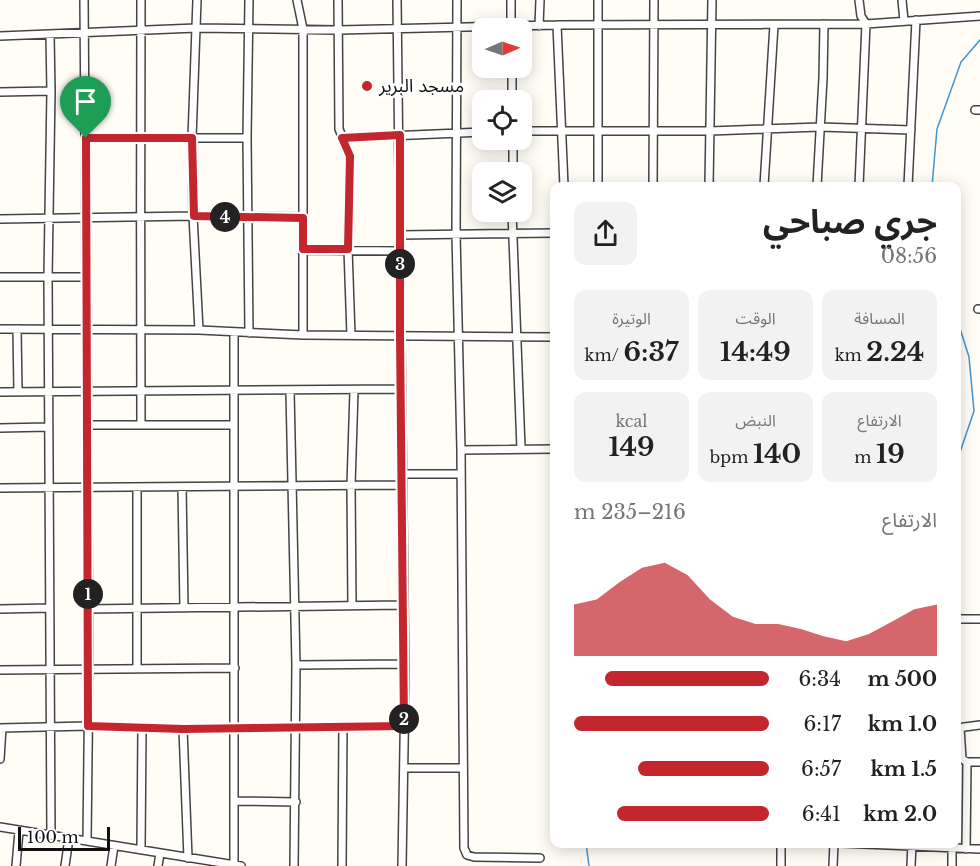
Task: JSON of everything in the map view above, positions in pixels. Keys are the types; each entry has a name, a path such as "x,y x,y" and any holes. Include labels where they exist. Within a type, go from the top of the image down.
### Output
{"street":[{"path":"84,0 89,668 87,841"},
{"path":"141,0 141,425"},
{"path":"196,0 192,138 199,330"},
{"path":"249,0 247,138 249,333"},
{"path":"297,0 303,29 303,335"},
{"path":"338,0 339,129 350,156 348,249 351,335"},
{"path":"397,0 405,664 402,866"},
{"path":"457,0 456,234 461,450 462,768 465,853 474,857 540,858"},
{"path":"511,0 511,18"},
{"path":"540,0 540,26"},
{"path":"598,0 598,182"},
{"path":"653,182 654,0"},
{"path":"709,182 712,0"},
{"path":"859,0 861,16 866,24 859,182"},
{"path":"902,0 904,21"},
{"path":"532,26 866,24 980,16"},
{"path":"908,182 916,20"},
{"path":"816,182 824,24"},
{"path":"557,25 564,182"},
{"path":"764,182 774,25"},
{"path":"0,36 196,28 339,30 472,27"},
{"path":"50,35 48,427 51,835"},
{"path":"0,92 51,91"},
{"path":"532,131 710,131 820,127 911,130"},
{"path":"342,138 472,132"},
{"path":"86,138 247,138"},
{"path":"0,219 194,216 303,218"},
{"path":"512,222 521,448"},
{"path":"400,235 550,233"},
{"path":"303,249 400,251"},
{"path":"0,278 87,277"},
{"path":"0,329 199,330 303,335 550,337"},
{"path":"17,329 18,392"},
{"path":"0,827 141,849 193,861 238,866 235,728 234,332"},
{"path":"0,392 290,392 400,389"},
{"path":"352,605 351,485 354,391"},
{"path":"290,392 296,665 294,866"},
{"path":"87,425 234,425"},
{"path":"0,428 48,427"},
{"path":"461,450 550,449"},
{"path":"402,474 461,474"},
{"path":"0,488 402,485"},
{"path":"137,487 137,668"},
{"path":"182,487 184,608"},
{"path":"88,609 403,605"},
{"path":"0,609 50,608"},
{"path":"961,619 980,620"},
{"path":"296,665 405,664"},
{"path":"0,670 236,668"},
{"path":"961,728 980,725"},
{"path":"0,759 1,728 88,726 183,729 404,726"},
{"path":"342,866 343,726"},
{"path":"141,849 142,729"},
{"path":"183,729 193,861"},
{"path":"961,751 962,759 967,762 980,762"},
{"path":"966,849 967,762"},
{"path":"404,768 462,768"},
{"path":"236,801 296,802"},
{"path":"16,866 18,831"},
{"path":"65,866 69,838"},
{"path":"111,866 114,846"},
{"path":"781,848 781,866"},
{"path":"833,866 834,848"},
{"path":"911,866 912,848"},
{"path":"952,866 952,848 980,849"},
{"path":"158,866 160,853"}],"waterway":[{"path":"932,182 937,129 961,62 980,40"},
{"path":"961,332 969,357 974,411 961,449"},
{"path":"587,848 589,866"}],"place":[{"name":"مسجد البرير","path":"367,86"}],"route":[{"path":"400,135 404,726 142,729 88,726 86,138 192,138 194,216 303,218 303,249 348,249 350,156 342,138 400,135"}]}
